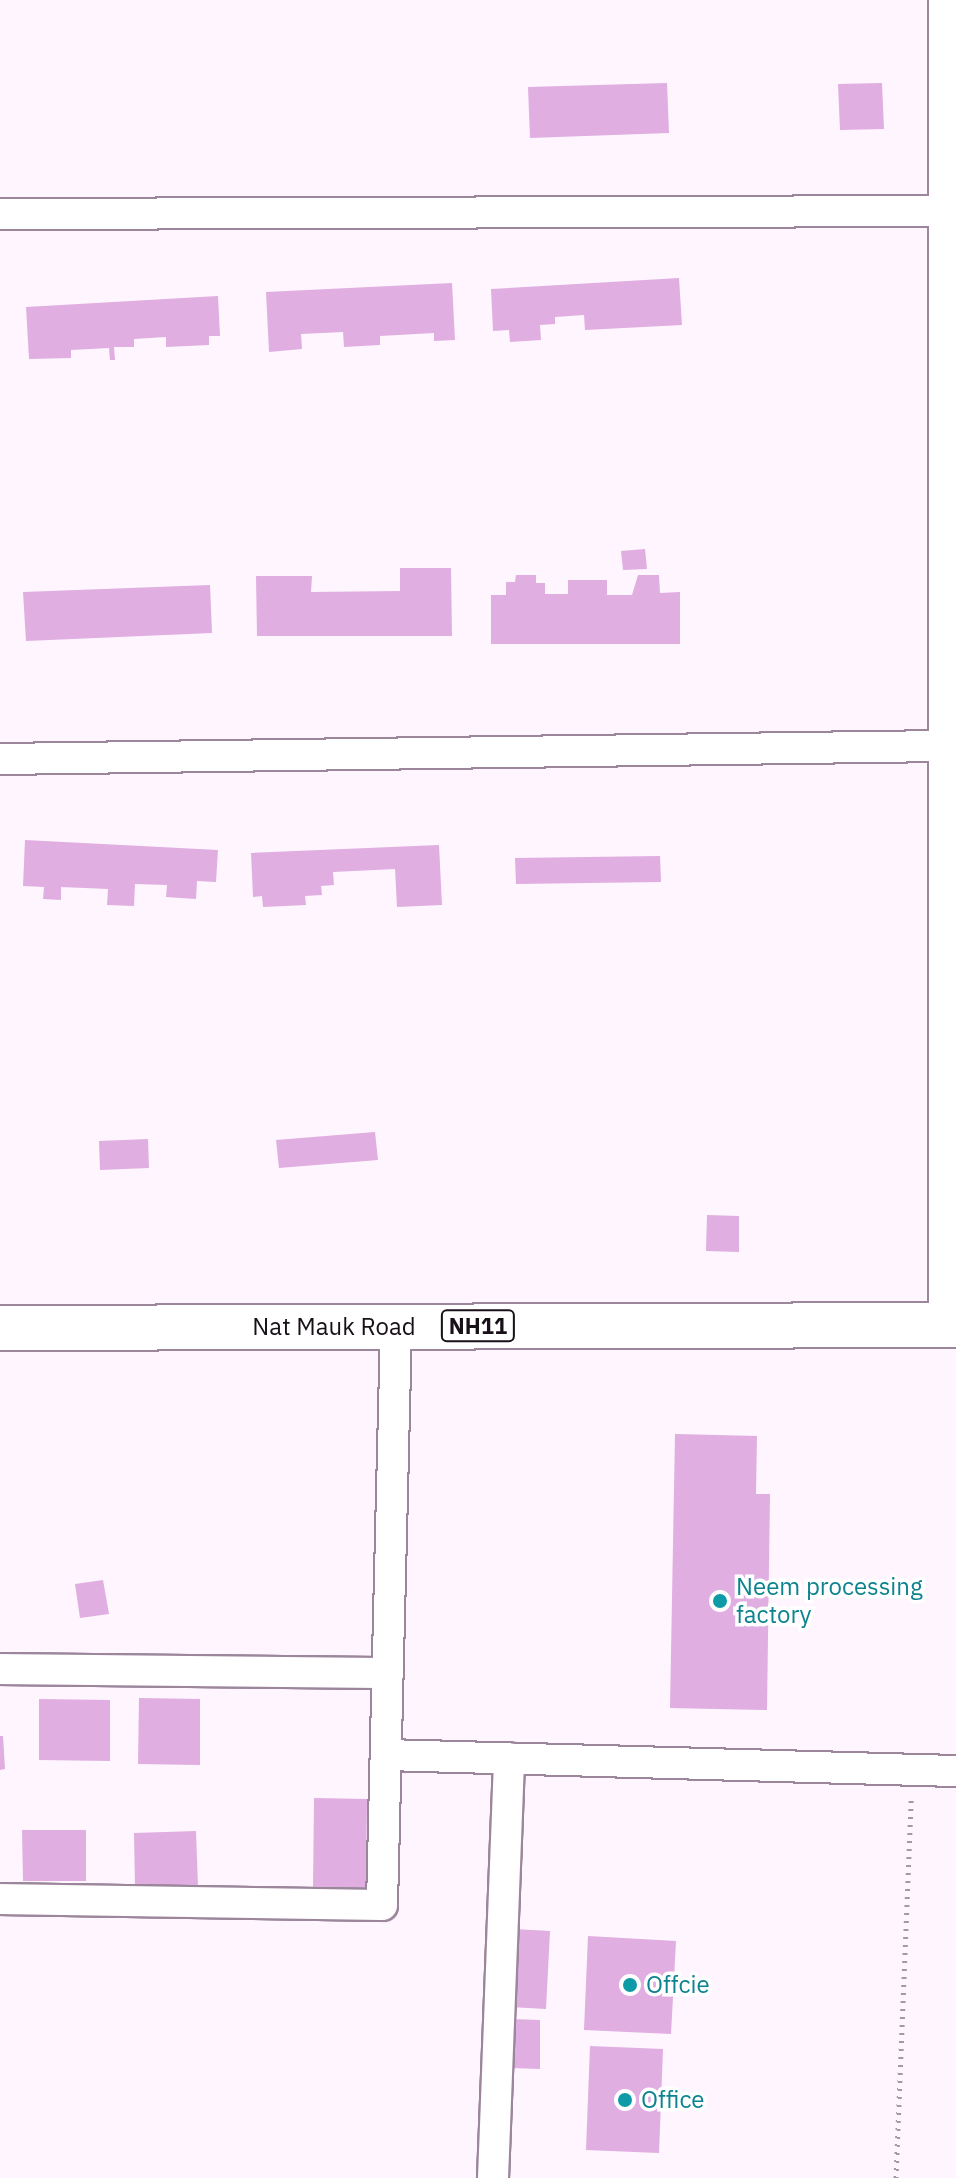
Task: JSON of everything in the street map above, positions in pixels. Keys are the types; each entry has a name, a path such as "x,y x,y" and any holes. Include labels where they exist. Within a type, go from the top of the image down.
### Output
{"highway":[{"name":"Nat Mauk Road","path":"0,1328 950,1325"}],"street":[{"path":"944,0 950,211 946,746 950,1325"},
{"path":"0,214 950,211"},
{"path":"0,759 946,746"},
{"path":"0,1899 382,1905 396,1327"},
{"path":"0,1669 388,1673"},
{"path":"386,1755 956,1771"},
{"path":"493,2178 509,1758"}],"path":[{"path":"896,2178 913,1770"}],"building":[{"path":"667,83 669,133 530,138 528,87"},
{"path":"882,83 884,129 840,130 838,84"},
{"path":"679,278 682,325 585,330 584,315 555,317 555,324 540,325 541,340 510,342 509,330 493,331 491,289"},
{"path":"452,283 455,340 434,341 434,333 380,336 380,345 344,347 343,332 301,334 302,349 269,352 266,292"},
{"path":"218,296 220,336 209,336 209,345 166,347 166,337 134,339 134,347 114,347 115,360 110,360 109,348 71,350 71,358 29,359 26,307"},
{"path":"645,549 647,569 623,570 621,551"},
{"path":"400,568 451,568 452,636 257,636 256,576 312,576 311,592 400,591"},
{"path":"516,575 536,575 536,583 545,583 545,594 568,594 568,580 607,580 607,595 632,595 638,575 659,575 660,593 680,592 680,644 491,644 491,595 506,595 506,582 515,582"},
{"path":"210,585 212,633 26,641 23,592"},
{"path":"25,840 218,850 216,882 197,881 196,899 166,897 167,885 135,884 134,906 107,905 108,889 61,887 61,900 43,899 44,887 23,886"},
{"path":"439,845 442,905 397,907 395,869 333,872 334,885 321,886 322,895 305,896 306,905 263,907 262,896 253,897 251,853"},
{"path":"660,856 661,882 516,884 515,858"},
{"path":"375,1132 378,1160 279,1168 276,1140"},
{"path":"148,1139 149,1168 100,1170 99,1141"},
{"path":"707,1215 739,1216 739,1252 706,1251"},
{"name":"Neem processing factory","path":"675,1434 757,1436 756,1494 770,1494 767,1710 670,1708"},
{"path":"103,1580 109,1614 80,1618 75,1584"},
{"path":"139,1698 200,1699 200,1765 138,1764"},
{"path":"39,1699 110,1700 110,1761 39,1760"},
{"path":"0,1736 3,1736 5,1769 0,1770"},
{"path":"314,1798 367,1799 366,1888 313,1887"},
{"path":"22,1830 86,1830 86,1881 23,1881"},
{"path":"196,1831 198,1887 135,1888 134,1833"},
{"path":"514,1929 550,1931 546,2009 510,2007"},
{"name":"Offcie","path":"588,1936 676,1941 671,2034 584,2030"},
{"path":"511,2019 540,2020 540,2069 511,2068"},
{"name":"Office","path":"590,2046 663,2049 659,2153 586,2150"}],"place":[{"name":"Neem processing factory","path":"720,1601"},
{"name":"Offcie","path":"630,1985"},
{"name":"Office","path":"625,2100"}]}
